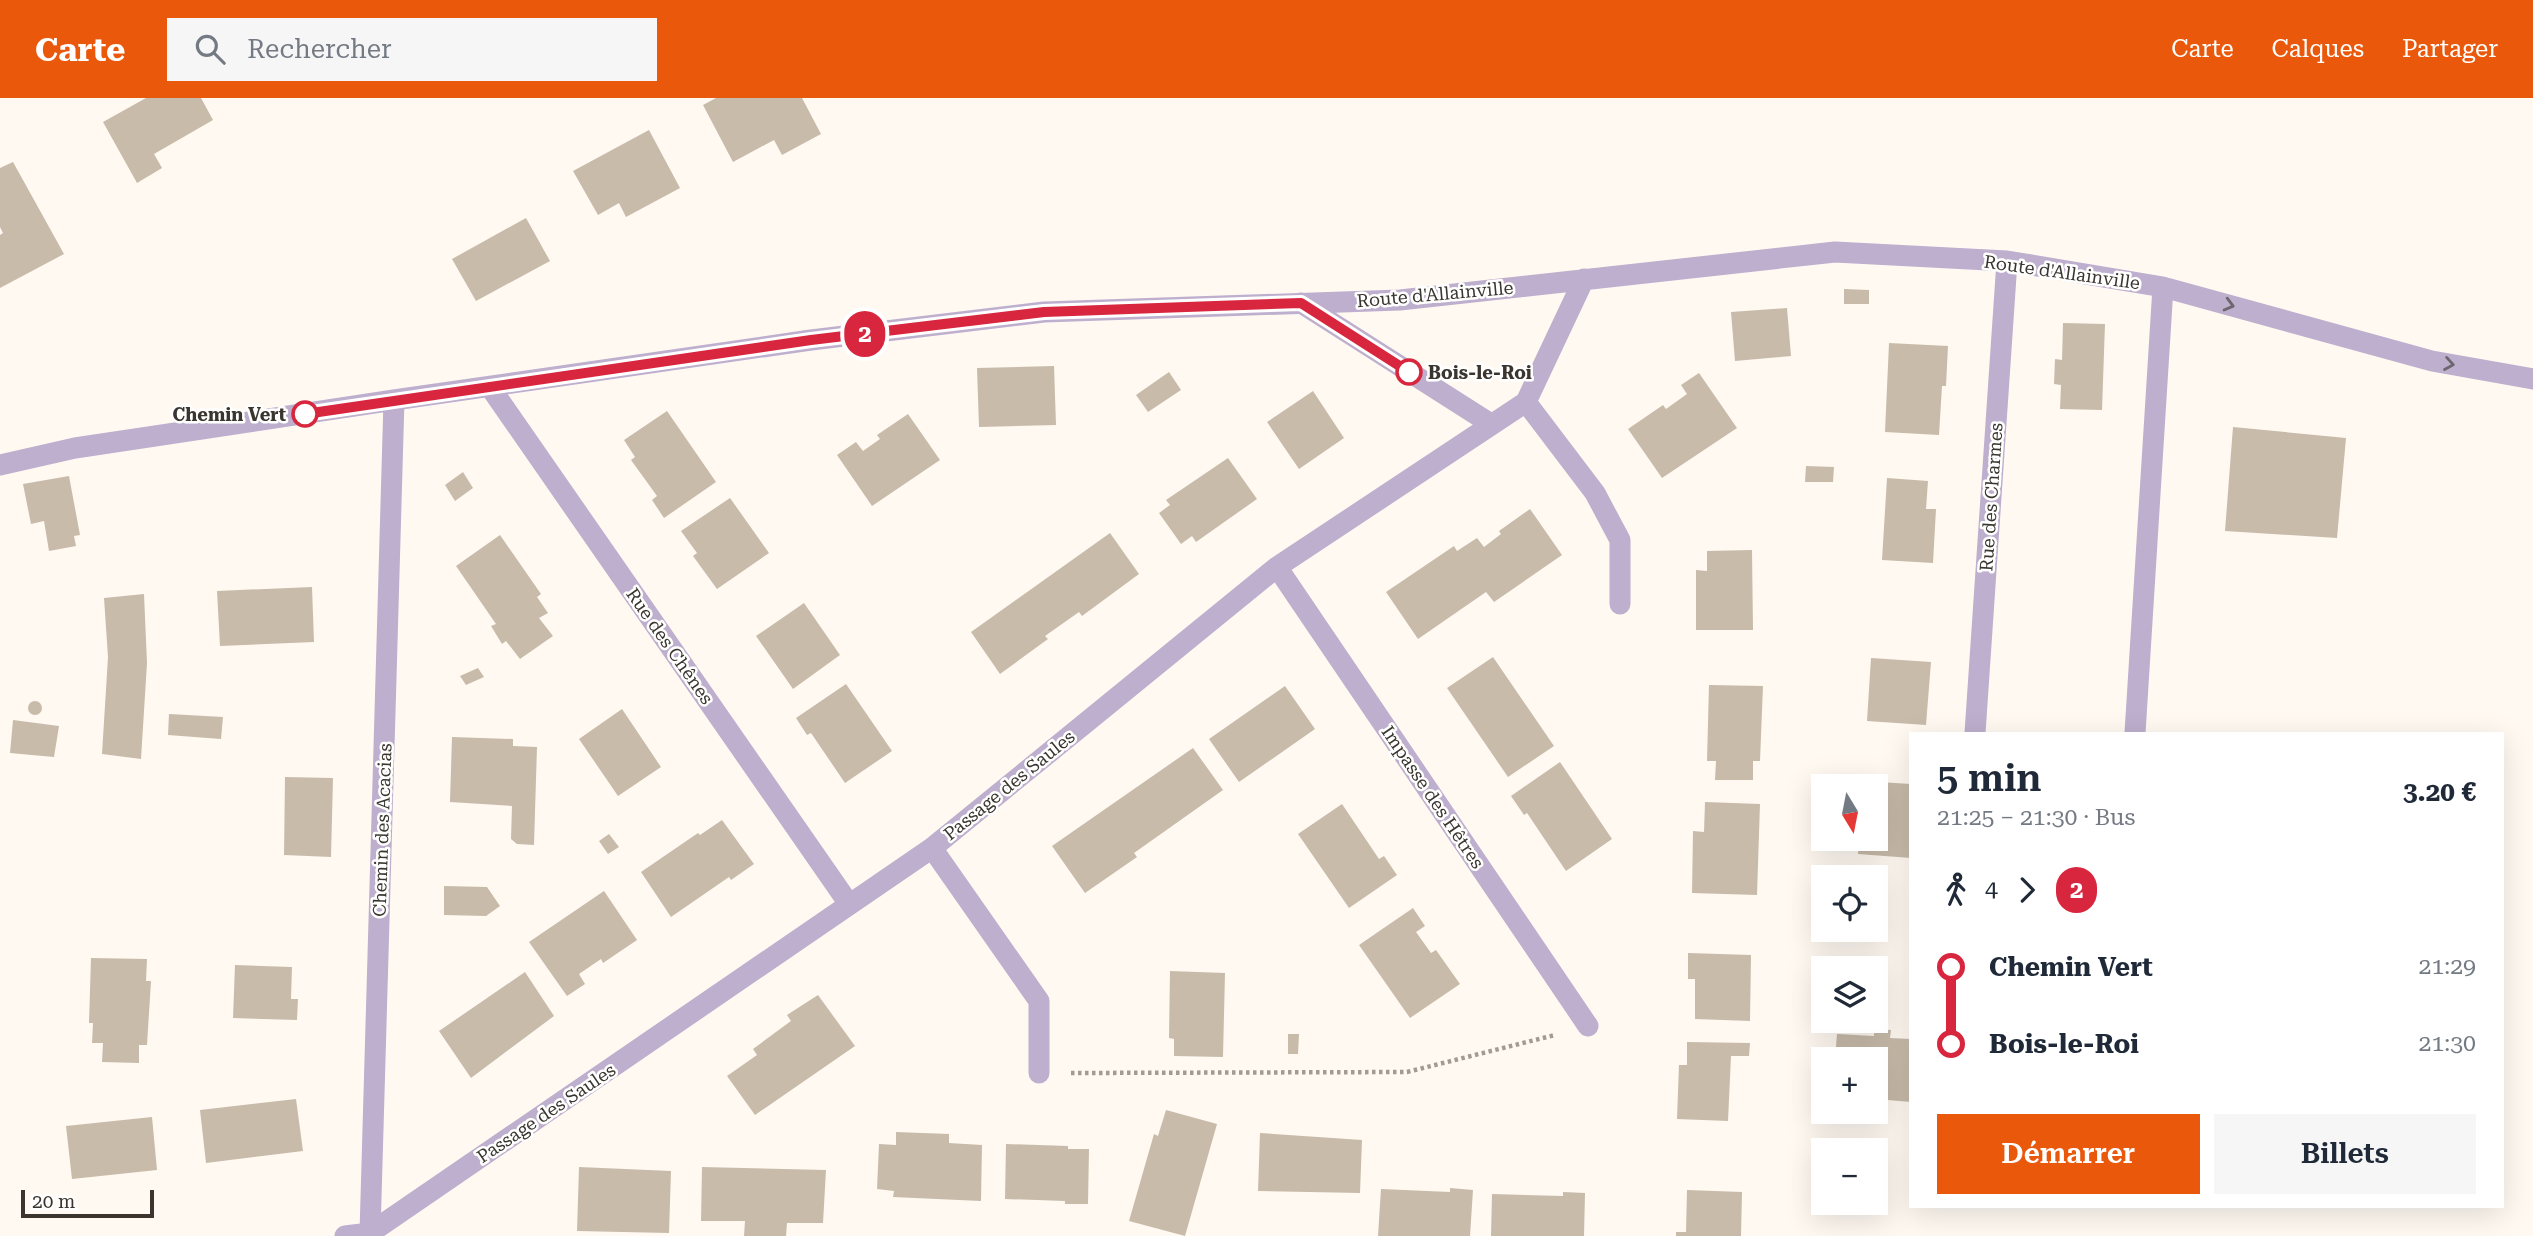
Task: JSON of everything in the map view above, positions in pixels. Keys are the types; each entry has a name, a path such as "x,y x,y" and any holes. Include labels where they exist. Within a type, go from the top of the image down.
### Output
{"street":[{"name":"Route d'Allainville","path":"0,465 75,448 394,400 811,340 1044,312 1400,300 1835,252 2007,261 2163,287 2432,360 2533,379"},
{"name":"Rue des Charmes","path":"1975,732 2007,261"},
{"path":"1584,279 1526,402 1595,493 1620,540 1620,604"},
{"path":"2136,732 2163,287"},
{"path":"1301,303 1491,424"},
{"name":"Rue des Chênes","path":"491,387 849,904"},
{"name":"Chemin des Acacias","path":"370,1233 394,400"},
{"name":"Passage des Saules","path":"370,1233 932,848 1277,567 1526,402"},
{"name":"Impasse des Hêtres","path":"1277,567 1588,1026"},
{"path":"932,848 1039,1001 1039,1073"},
{"path":"345,1236 370,1233"}],"path":[{"path":"1039,1073 1407,1072 1588,1026"}],"building":[{"path":"146,98 201,98 213,120 154,154 162,168 137,183 103,122"},
{"path":"716,98 802,98 821,134 782,155 774,140 733,162 703,105"},
{"path":"649,130 680,188 626,217 619,203 598,215 573,171"},
{"path":"13,162 64,254 0,288 0,235 3,233 0,227 0,168"},
{"path":"526,218 550,261 476,301 452,259"},
{"path":"1844,289 1869,290 1869,304 1844,304"},
{"path":"1787,308 1791,356 1735,361 1731,312"},
{"path":"2063,323 2105,324 2102,410 2060,409 2061,385 2054,384 2055,359 2062,360"},
{"path":"1889,343 1948,346 1939,435 1885,432"},
{"path":"1054,366 1056,425 979,427 977,368"},
{"path":"1169,372 1181,390 1148,412 1136,395"},
{"path":"1699,373 1737,428 1662,478 1628,429 1663,405 1666,409 1687,394 1681,385"},
{"path":"1313,391 1344,438 1299,469 1267,422"},
{"path":"667,411 716,482 664,518 652,500 657,496 631,460 635,457 624,440"},
{"path":"908,414 940,460 872,506 837,455 856,442 863,451 880,439 877,435"},
{"path":"2233,427 2346,438 2337,538 2225,531"},
{"path":"1228,458 1257,499 1196,542 1192,536 1181,544 1159,513 1170,505 1166,500"},
{"path":"1806,466 1834,467 1833,482 1805,482"},
{"path":"463,472 473,488 455,501 445,485"},
{"path":"69,476 80,535 74,536 76,546 49,551 44,521 31,524 23,484"},
{"path":"1887,478 1928,481 1926,509 1936,509 1933,563 1882,560"},
{"path":"730,498 769,553 717,589 693,556 697,553 681,531"},
{"path":"1530,509 1562,555 1494,602 1486,592 1418,639 1386,592 1454,546 1457,551 1477,538 1484,547 1501,534 1499,531"},
{"path":"1110,533 1139,574 1082,616 1079,612 1045,636 1048,639 1000,674 971,632"},
{"path":"500,535 541,594 537,597 548,613 539,618 553,636 520,659 506,641 502,644 491,626 496,624 456,566"},
{"path":"1752,550 1753,630 1696,630 1696,570 1707,571 1707,551"},
{"path":"312,587 314,642 220,646 217,591"},
{"path":"144,594 147,663 141,759 102,754 108,657 104,598"},
{"path":"804,603 840,655 793,689 756,636"},
{"path":"1493,657 1554,746 1508,777 1447,688"},
{"path":"1871,658 1931,662 1926,725 1867,721"},
{"path":"478,668 484,677 466,685 460,676"},
{"path":"846,684 892,751 845,783 811,733 807,735 796,718"},
{"path":"1709,685 1763,686 1760,761 1753,761 1753,780 1715,780 1716,761 1707,761"},
{"path":"1285,686 1315,729 1239,782 1209,739"},
{"path":"35,701 40,703 40,713 35,715 30,713 28,708 30,703"},
{"path":"622,709 661,767 618,796 579,739"},
{"path":"169,714 223,717 221,739 168,735"},
{"path":"13,720 59,726 54,757 10,753"},
{"path":"452,737 513,739 513,746 537,747 534,845 517,844 511,839 512,806 450,802"},
{"path":"1193,748 1223,790 1134,853 1137,857 1085,893 1052,846"},
{"path":"1560,762 1612,839 1566,871 1527,813 1524,815 1511,796"},
{"path":"285,777 333,778 331,857 284,855"},
{"path":"1888,783 1909,784 1909,858 1858,854 1858,851 1888,851"},
{"path":"1705,802 1760,804 1757,895 1692,893 1693,831 1704,832"},
{"path":"1342,804 1379,859 1384,856 1397,875 1349,908 1298,834"},
{"path":"722,820 754,864 731,880 729,877 671,917 641,872"},
{"path":"609,834 619,847 608,854 599,841"},
{"path":"444,886 487,887 500,906 486,916 444,915"},
{"path":"604,891 637,940 603,963 601,959 579,974 585,984 567,996 529,942"},
{"path":"1413,908 1425,926 1416,932 1431,953 1436,950 1460,984 1410,1018 1359,945"},
{"path":"1688,953 1751,955 1750,1021 1695,1019 1695,979 1688,979"},
{"path":"91,958 147,959 146,981 151,981 147,1045 139,1045 139,1063 102,1062 103,1043 92,1043 93,1023 89,1023"},
{"path":"235,965 292,967 291,999 298,999 297,1020 233,1018"},
{"path":"1170,971 1225,973 1223,1057 1174,1056 1174,1039 1169,1038"},
{"path":"525,972 554,1016 471,1078 439,1031"},
{"path":"818,995 855,1046 755,1115 727,1076 757,1055 753,1049 791,1021 787,1015"},
{"path":"1888,1030 1891,1030 1890,1038 1909,1039 1909,1102 1888,1100 1888,1047 1836,1047 1837,1034 1874,1036 1874,1033 1888,1033"},
{"path":"1288,1034 1299,1034 1298,1054 1288,1054"},
{"path":"1687,1042 1750,1043 1749,1056 1731,1056 1728,1121 1677,1119 1679,1065 1687,1065"},
{"path":"296,1099 303,1151 206,1163 200,1110"},
{"path":"1166,1110 1217,1124 1185,1236 1129,1221 1154,1134 1158,1136"},
{"path":"152,1117 157,1170 72,1179 66,1126"},
{"path":"896,1132 949,1134 949,1143 982,1145 981,1201 893,1197 894,1191 877,1189 879,1144 896,1145"},
{"path":"1260,1133 1362,1140 1360,1193 1258,1191"},
{"path":"1006,1144 1089,1149 1088,1204 1005,1199"},
{"path":"579,1167 671,1171 669,1233 577,1231"},
{"path":"702,1167 826,1170 823,1223 787,1223 786,1236 744,1236 745,1221 701,1221"},
{"path":"1450,1188 1473,1190 1470,1236 1378,1236 1381,1189 1450,1192"},
{"path":"1687,1190 1742,1192 1741,1236 1676,1236 1676,1232 1686,1232"},
{"path":"1563,1192 1585,1193 1584,1236 1491,1236 1492,1194 1563,1196"}],"bus line":[{"name":"2","path":"305,414 811,340 1044,312 1301,303 1409,372"}],"place":[{"name":"Bois-le-Roi","path":"1409,372"},
{"name":"Chemin Vert","path":"305,414"}]}
